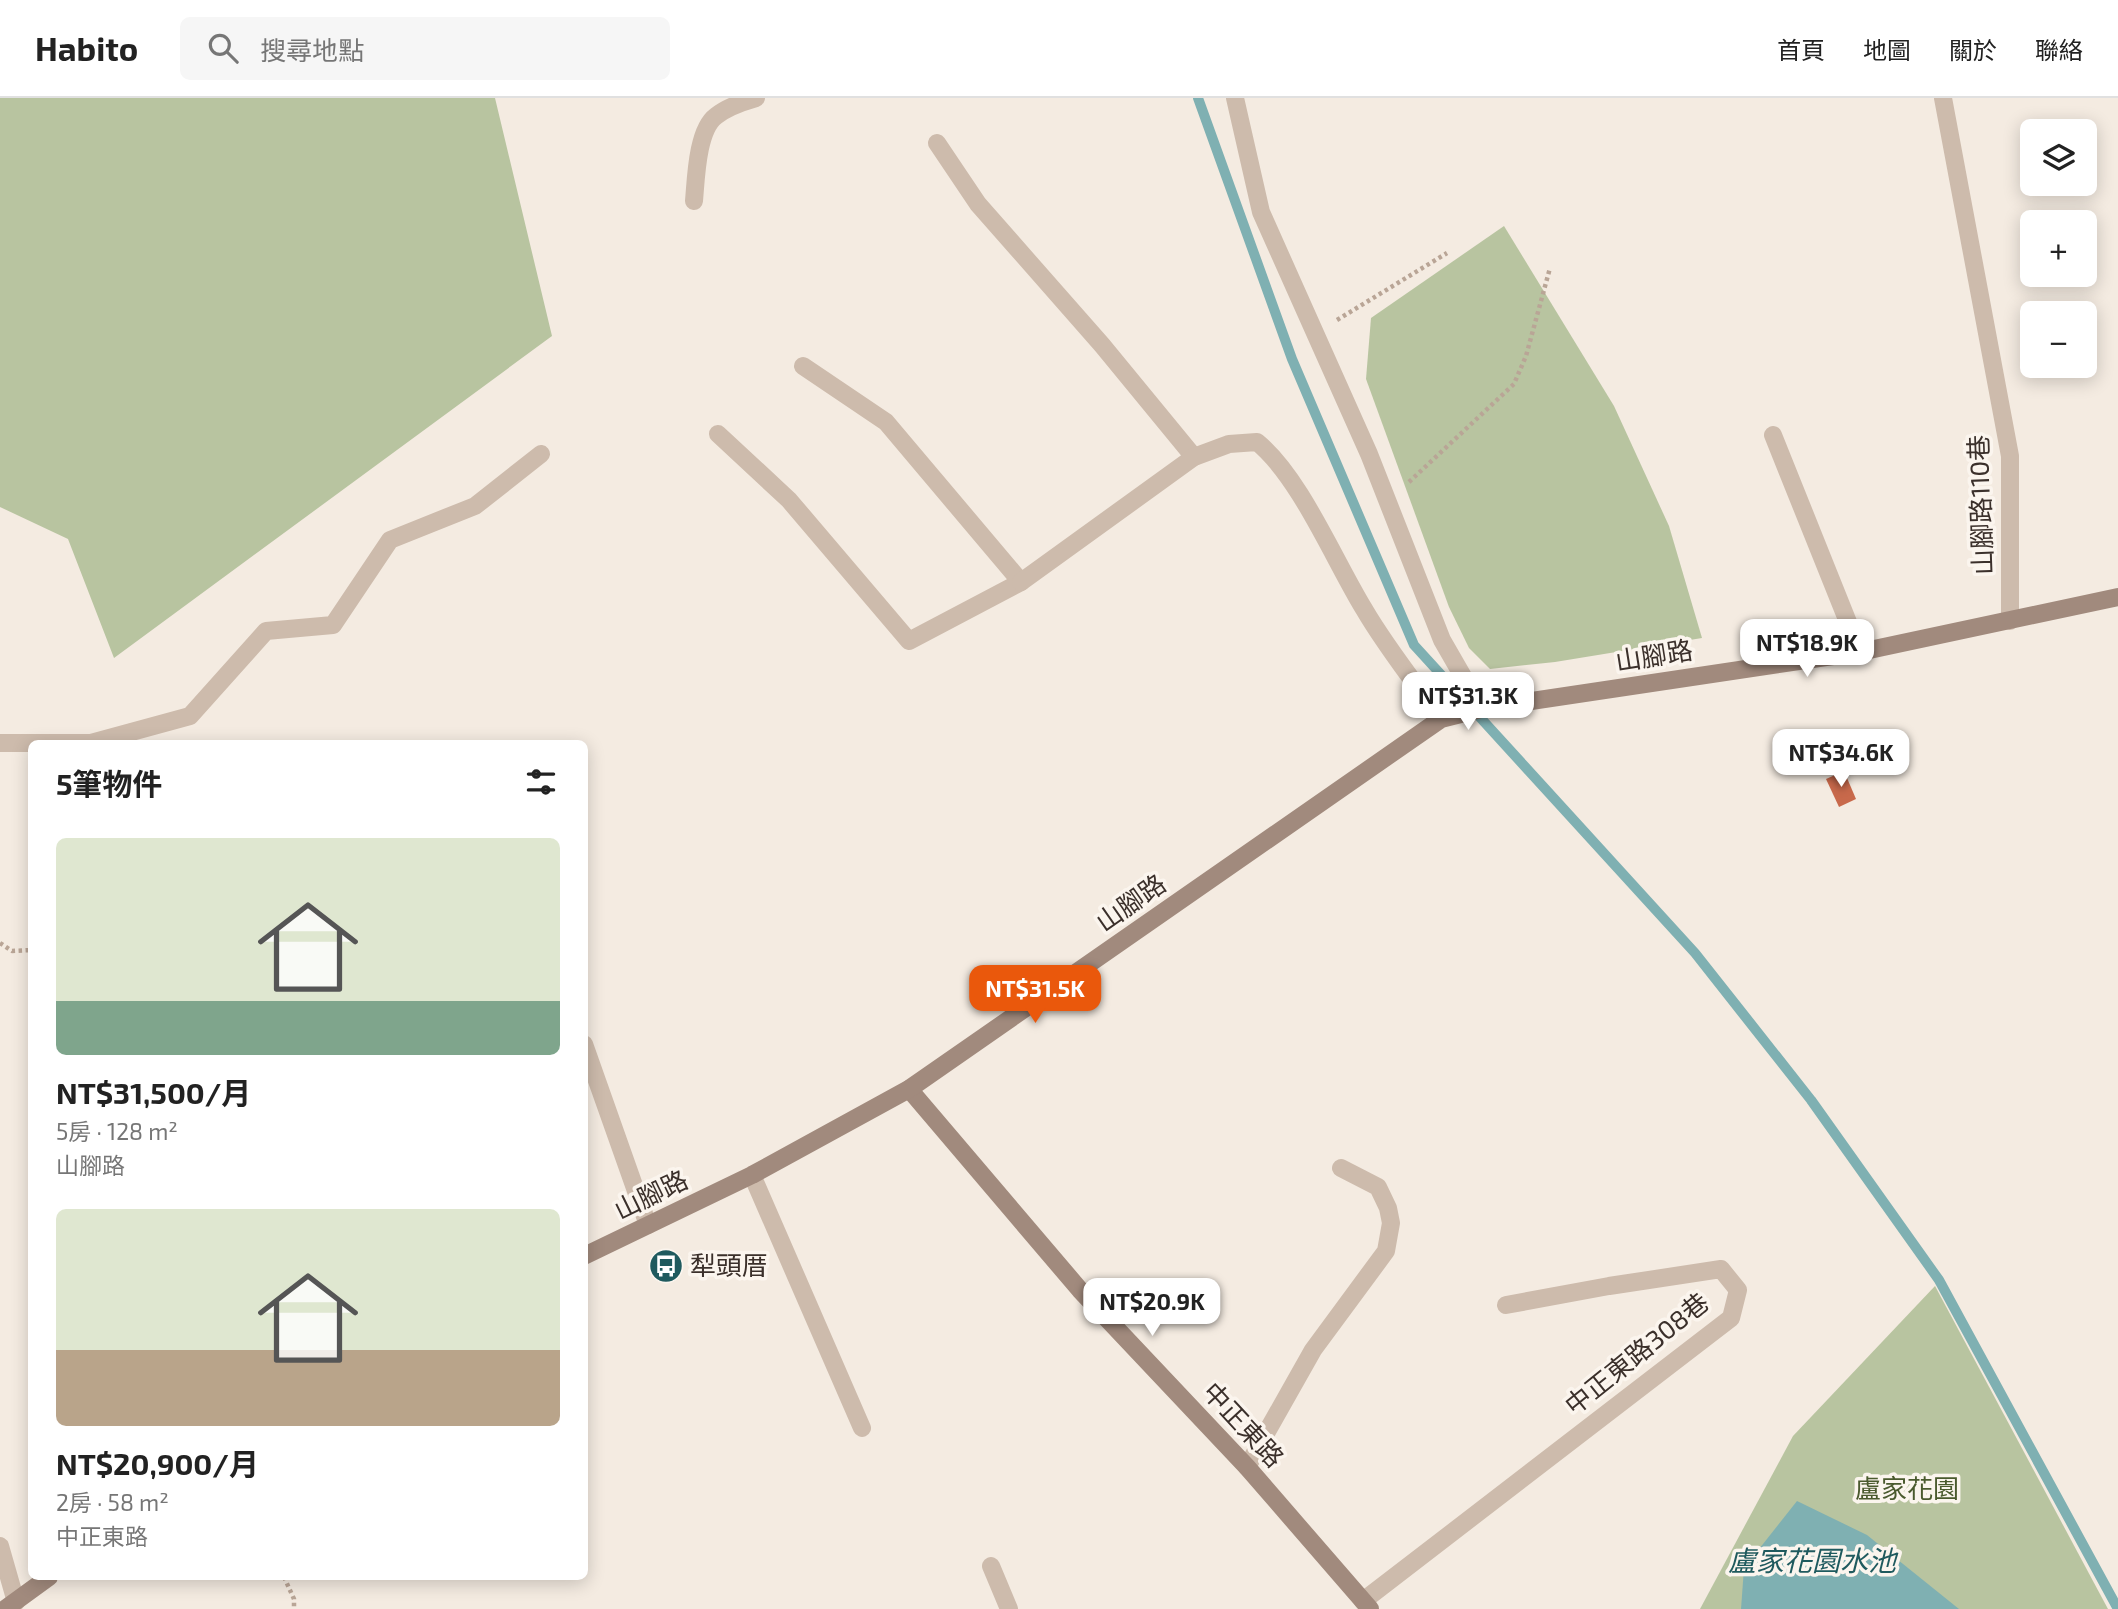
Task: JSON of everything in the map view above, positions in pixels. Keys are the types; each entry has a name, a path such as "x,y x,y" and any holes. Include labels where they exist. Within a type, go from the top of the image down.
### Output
{"main road":[{"name":"山腳路","path":"588,1254 752,1175 909,1089 1441,719 1485,708 1860,652 2118,597"},
{"name":"中正東路","path":"909,1089 1080,1290 1247,1466 1366,1605"},
{"path":"11,1606 45,1580"}],"lane":[{"path":"694,201 703,138 713,117 756,98"},
{"path":"1235,98 1261,212 1390,506 1442,640 1485,708"},
{"name":"山腳路110巷","path":"1943,98 2010,456 2010,621"},
{"path":"937,144 978,204 1102,345 1194,457"},
{"path":"803,366 886,422 1021,582"},
{"path":"718,434 789,500 909,641 1021,582 1194,457 1229,444 1256,442 1270,453 1304,503 1364,611 1441,719"},
{"path":"1773,435 1860,652"},
{"path":"102,740 190,716 266,631 333,625 390,540 475,506 541,454"},
{"path":"0,743 28,743"},
{"path":"588,1055 648,1225"},
{"path":"1247,1466 1313,1350 1386,1251 1391,1223 1388,1208 1378,1187 1341,1168"},
{"path":"752,1175 862,1428"},
{"name":"中正東路308巷","path":"1366,1605 1731,1318 1738,1290 1721,1269 1506,1305"},
{"path":"0,1546 11,1606"},
{"path":"991,1566 1009,1609"}],"path":[{"path":"1315,333 1447,253"},
{"path":"1390,506 1411,481 1514,384 1525,356 1550,268"},
{"path":"0,943 12,951 28,950"},
{"path":"285,1580 294,1609"}],"green space":[{"path":"0,98 495,98 552,336 114,658 68,539 0,507"},
{"path":"1504,226 1614,406 1669,526 1702,638 1555,662 1490,669 1469,648 1449,607 1366,379 1371,318"},
{"name":"盧家花園","path":"1935,1286 2108,1609 1700,1609 1793,1436"}],"water":[{"name":"盧家花園水池","path":"1797,1501 1867,1535 1959,1609 1741,1609 1744,1568"}],"building":[{"path":"1844,771 1856,799 1839,807 1826,779"}],"waterway":[{"path":"1198,98 1292,359 1414,645 1695,953 1811,1100 1939,1280 2118,1609"}],"place":[{"name":"犁頭厝","path":"666,1266"}]}
